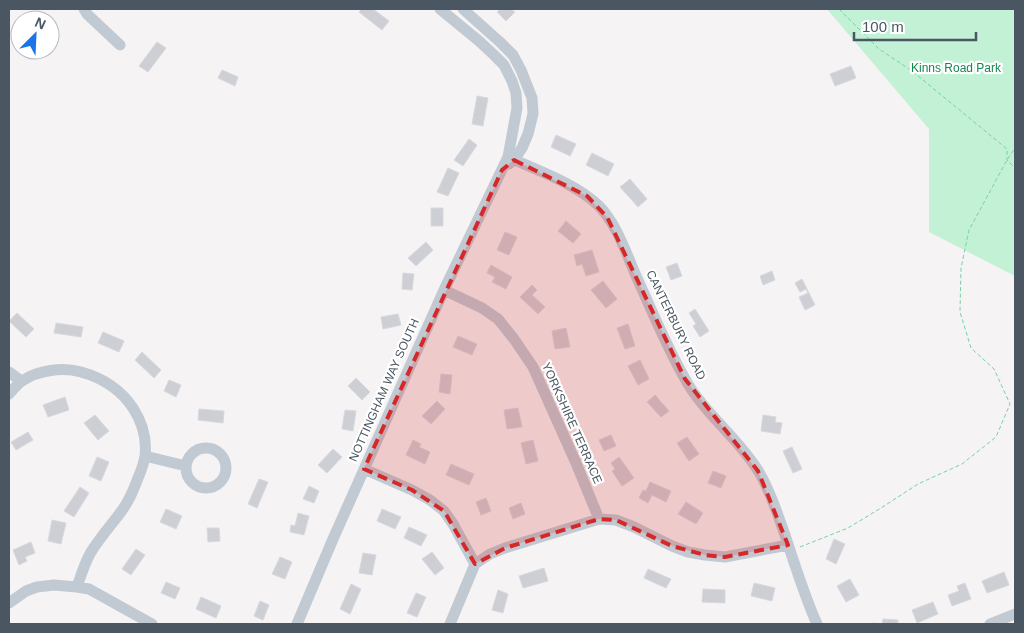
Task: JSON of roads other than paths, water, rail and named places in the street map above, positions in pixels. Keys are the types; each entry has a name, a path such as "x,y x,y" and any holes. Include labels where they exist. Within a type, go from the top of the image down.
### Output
{"street":[{"path":"84,9 120,45"},
{"name":"NOTTINGHAM WAY SOUTH","path":"440,9 479,41 504,65 512,81 518,108 511,158"},
{"name":"NOTTINGHAM WAY SOUTH","path":"297,624 444,290 502,170 522,148 528,134 532,114 532,98 521,70 513,56 502,43 463,9"},
{"name":"CANTERBURY ROAD","path":"511,158 571,186 599,206 607,217 618,234 684,379 706,409 748,457 772,496 816,624"},
{"name":"YORKSHIRE TERRACE","path":"444,290 482,308 498,319 514,338 533,367 600,519"},
{"path":"9,394 21,381 34,375 51,370 82,372 113,386 127,399 142,426 145,438 145,456 133,492 125,507 92,551 77,587"},
{"path":"9,372 21,381"},
{"path":"145,456 186,466"},
{"path":"364,469 412,490 430,500 444,511 476,564"},
{"path":"450,624 476,564 490,554 600,519 616,520 672,546 688,552 705,555 726,557 789,547"},
{"path":"9,603 26,591 37,587 77,587 89,589 152,624"},
{"path":"990,624 1015,614"}],"park label":[{"name":"Kinns Road Park","path":"956,68"}]}
